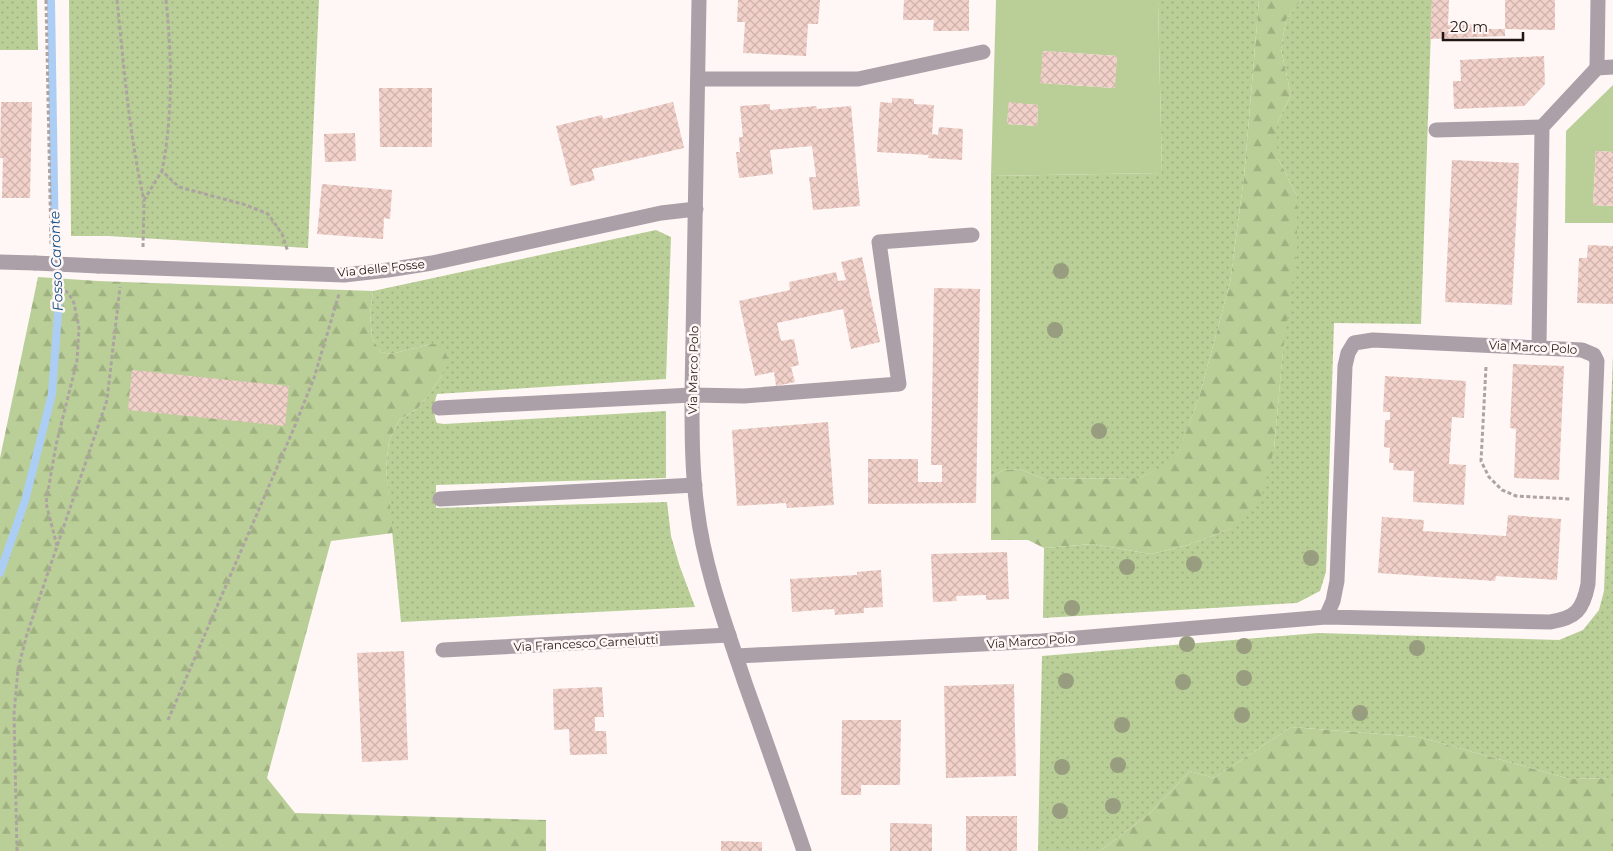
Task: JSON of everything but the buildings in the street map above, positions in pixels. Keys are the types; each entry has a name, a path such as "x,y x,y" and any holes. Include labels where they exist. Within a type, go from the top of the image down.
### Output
{"street":[{"name":"Via Marco Polo","path":"699,0 692,395 692,457 697,510 707,561 729,635 804,851"},
{"path":"1539,348 1542,127 1597,68 1598,0"},
{"path":"698,79 858,79 983,52"},
{"path":"1597,68 1613,67"},
{"path":"1436,130 1542,127"},
{"name":"Via delle Fosse","path":"0,262 344,274 432,263 661,213 696,209"},
{"path":"439,408 692,395 744,396 899,384 878,242 972,235"},
{"name":"Via Marco Polo","path":"736,656 1042,641 1326,617 1550,622 1564,620 1577,613 1585,601 1588,584 1598,362 1594,355 1588,351 1487,345 1373,340 1354,343 1348,353 1345,366 1338,581 1334,602 1326,617"},
{"path":"440,499 695,485"},
{"name":"Via Francesco Carnelutti","path":"443,650 729,635"}],"path":[{"path":"46,0 51,251"},
{"path":"117,0 128,104 137,169 144,200 142,267"},
{"path":"144,200 162,171 168,137 171,80 166,0"},
{"path":"162,171 179,187 246,205 268,214 282,234"},
{"path":"17,851 14,714 18,669 27,634 107,400 122,267"},
{"path":"168,720 314,378 344,274"},
{"path":"54,284 58,284 69,294 74,303 79,328 77,361 56,445 46,504 58,546"},
{"path":"1487,345 1481,461 1489,477 1502,490 1516,496 1592,500"}],"green space":[{"path":"0,0 37,0 38,50 0,50"},
{"path":"69,0 319,0 308,248 108,236 71,236"},
{"path":"996,0 1158,0 1162,173 991,176","holes":["1043,51 1117,56 1114,88 1041,83","1009,103 1038,105 1037,126 1007,124"]},
{"path":"1158,0 1259,0 1244,177 1230,283 1200,394 1176,460 1140,478 1044,479 1020,469 1003,470 991,477 991,176 1162,173"},
{"path":"1259,0 1301,0 1286,20 1281,49 1291,95 1277,123 1277,156 1297,196 1297,249 1283,351 1274,449 1260,502 1230,529 1188,545 1151,554 1092,544 1044,548 1028,540 991,540 991,477 1003,470 1020,469 1044,479 1140,478 1176,459 1200,394 1230,283 1244,177"},
{"path":"1301,0 1432,0 1421,324 1334,323 1326,572 1320,591 1297,603 1043,618 1044,548 1092,544 1151,554 1188,545 1230,529 1274,449 1297,196 1277,156 1277,123 1291,95 1281,49 1286,20"},
{"path":"1613,85 1613,152 1596,151 1593,205 1613,206 1613,223 1565,223 1566,131"},
{"path":"656,230 671,237 666,379 437,394 434,413 437,423 444,424 666,411 666,478 436,485 436,508 667,502 671,536 695,607 401,622 386,469 389,441 399,420 417,409 442,375 431,344 391,354 381,352 372,338 370,314 373,291"},
{"path":"38,277 373,291 370,314 372,338 381,352 391,354 431,344 443,345 447,357 442,375 417,409 399,420 389,441 386,469 393,533 331,541 267,778 295,813 546,820 546,851 0,851 0,458"},
{"path":"1613,355 1613,778 1570,779 1419,737 1291,727 1214,778 1190,771 1149,814 1100,851 1038,851 1042,656 1318,633 1559,640 1583,630 1599,610 1604,591"},
{"path":"1291,727 1419,737 1570,779 1613,778 1613,851 1100,851 1149,814 1190,771 1214,778"}],"waterway":[{"name":"Fosso Caronte","path":"0,573 25,501 52,394 59,300 55,250 51,0"}]}
